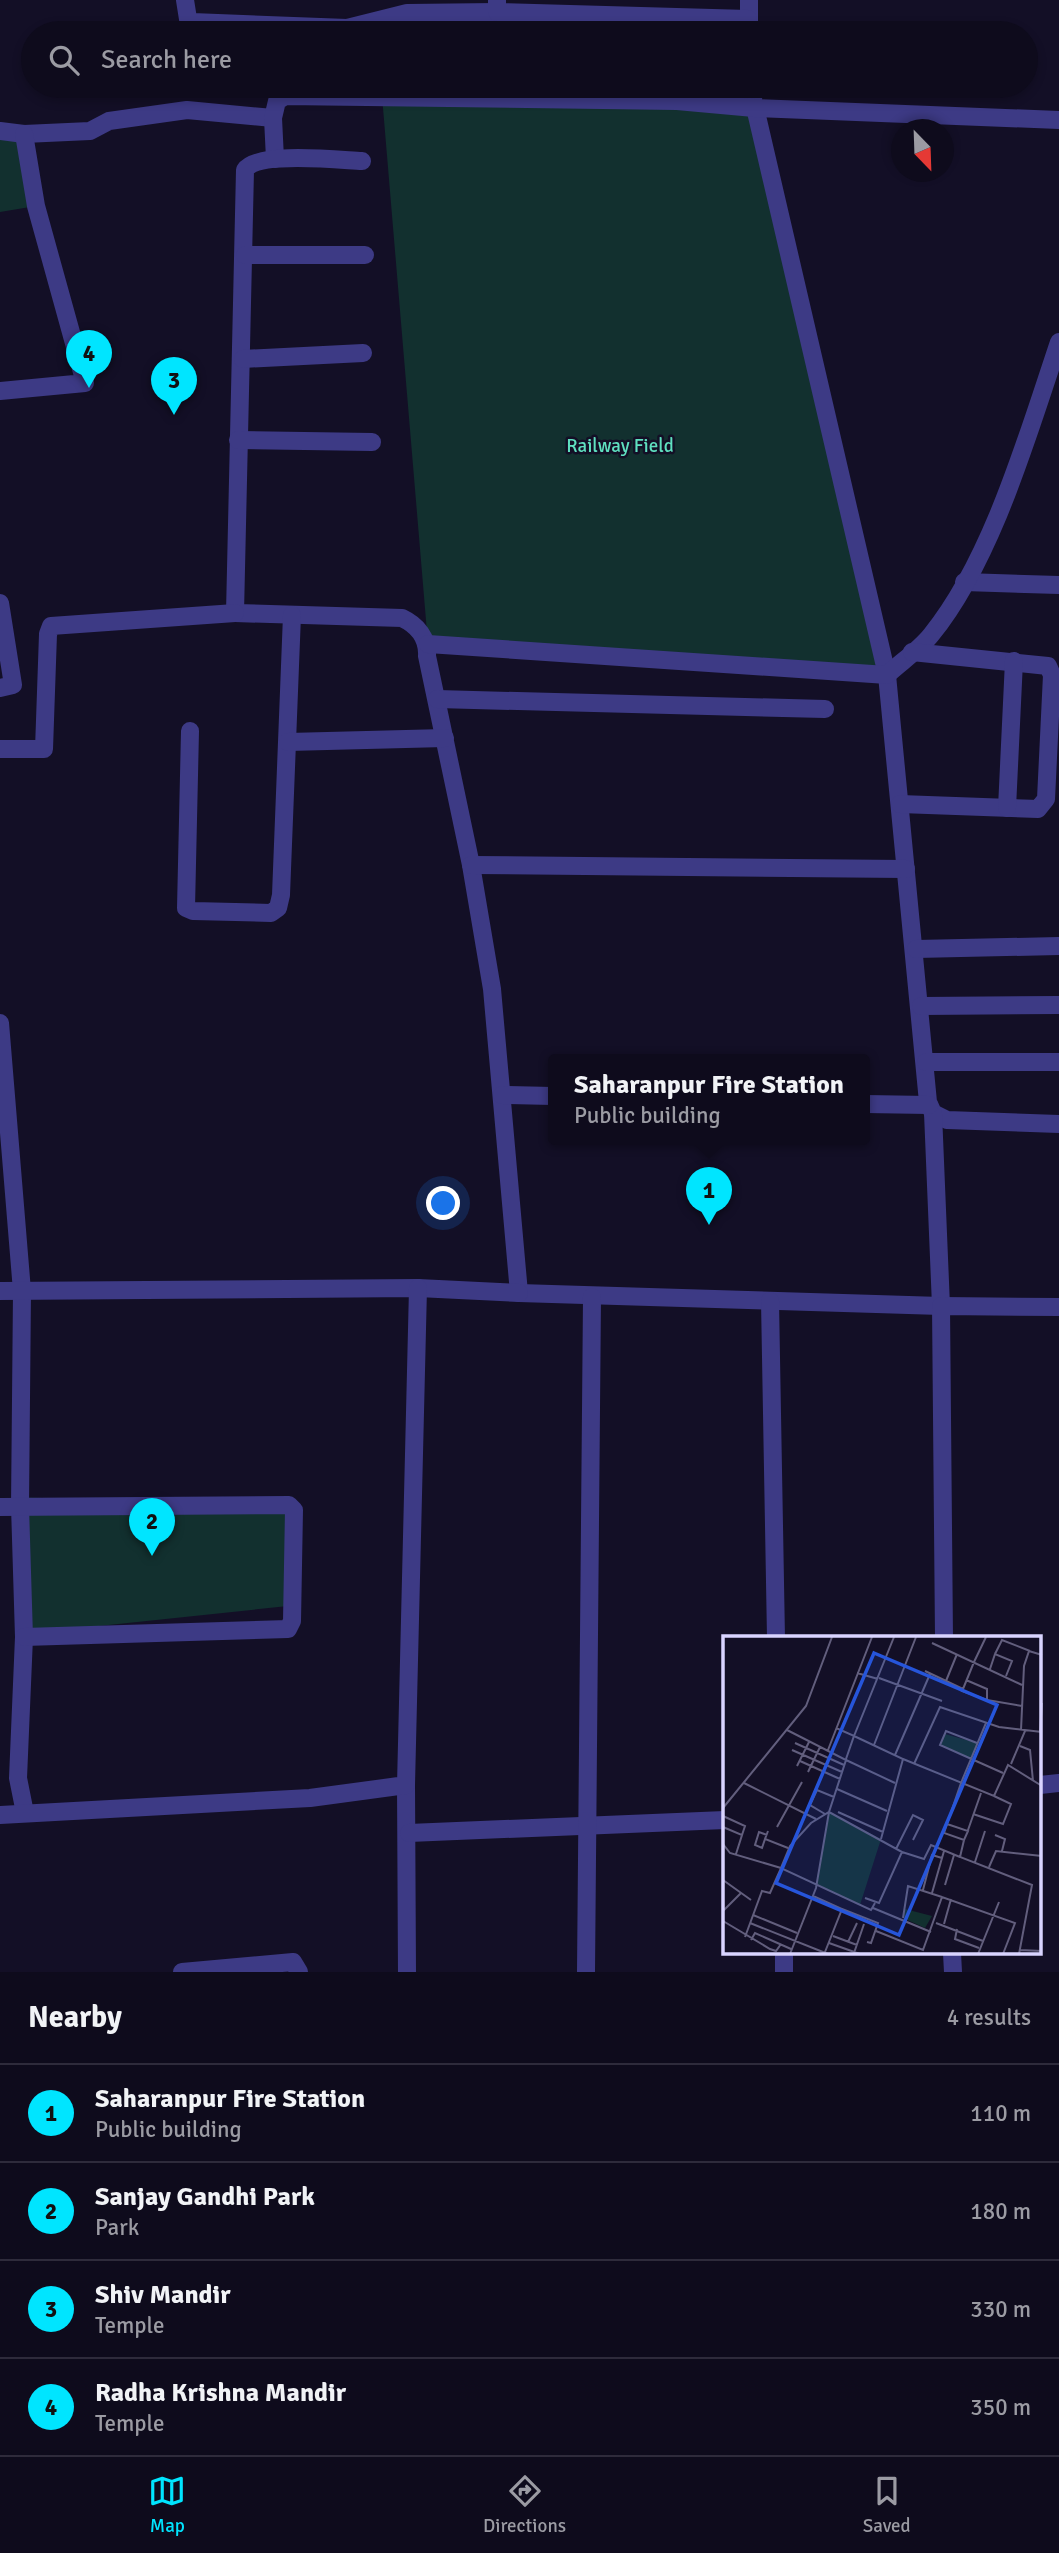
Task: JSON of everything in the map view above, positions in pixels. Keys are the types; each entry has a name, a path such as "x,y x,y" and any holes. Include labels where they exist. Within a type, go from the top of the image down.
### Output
{"street":[{"path":"185,0 191,21"},
{"path":"749,0 749,21"},
{"path":"375,21 407,13 497,6 686,21"},
{"path":"275,159 273,118 277,101 282,98"},
{"path":"442,98 677,101 754,108 1059,120"},
{"path":"752,98 887,675 931,1109 941,1306 944,1636"},
{"path":"0,131 24,134 90,131 109,121 187,110 273,118"},
{"path":"0,391 85,383 36,206 24,134"},
{"path":"235,613 238,440 246,255 246,170 253,162 275,159 362,161"},
{"path":"246,255 365,255"},
{"path":"428,644 887,675 931,636 986,541 1017,466 1059,342"},
{"path":"243,359 363,353"},
{"path":"238,440 372,442"},
{"path":"964,582 1059,585"},
{"path":"0,603 13,685 0,688"},
{"path":"0,749 44,749 48,635 51,626 235,613 402,618 416,626 428,644 471,864 492,989 519,1293"},
{"path":"190,731 185,902 188,910 268,913 278,908 292,615"},
{"path":"900,804 1038,809 1044,805 1052,675 1048,666 912,652"},
{"path":"1007,808 1014,662"},
{"path":"437,699 825,709"},
{"path":"288,742 445,738"},
{"path":"471,864 906,869"},
{"path":"916,949 1059,946"},
{"path":"921,1006 1059,1005"},
{"path":"0,1023 22,1292 20,1506 24,1637 18,1778 25,1813"},
{"path":"926,1062 1059,1062"},
{"path":"502,1094 548,1096"},
{"path":"870,1104 931,1109 947,1120 1059,1124"},
{"path":"407,1972 409,1833 406,1785 418,1288"},
{"path":"0,1291 418,1288 592,1297 1059,1307"},
{"path":"586,1972 592,1297"},
{"path":"770,1301 776,1636"},
{"path":"0,1507 289,1504 295,1514 292,1621 288,1629 24,1637"},
{"path":"0,1815 310,1798 406,1785"},
{"path":"409,1833 723,1820"},
{"path":"783,1954 784,1972"},
{"path":"953,1954 953,1972"},
{"path":"182,1972 293,1962 299,1972"}],"green space":[{"name":"Railway Field","path":"382,98 754,108 887,675 428,644"},
{"path":"0,133 24,134 36,206 0,212"},
{"path":"12,1497 285,1506 288,1606 23,1634"}],"place":[{"name":"Radha Krishna Mandir","path":"89,388"},
{"name":"Shiv Mandir","path":"174,415"},
{"name":"Saharanpur Fire Station","path":"709,1225"},
{"name":"Sanjay Gandhi Park","path":"152,1556"}]}
